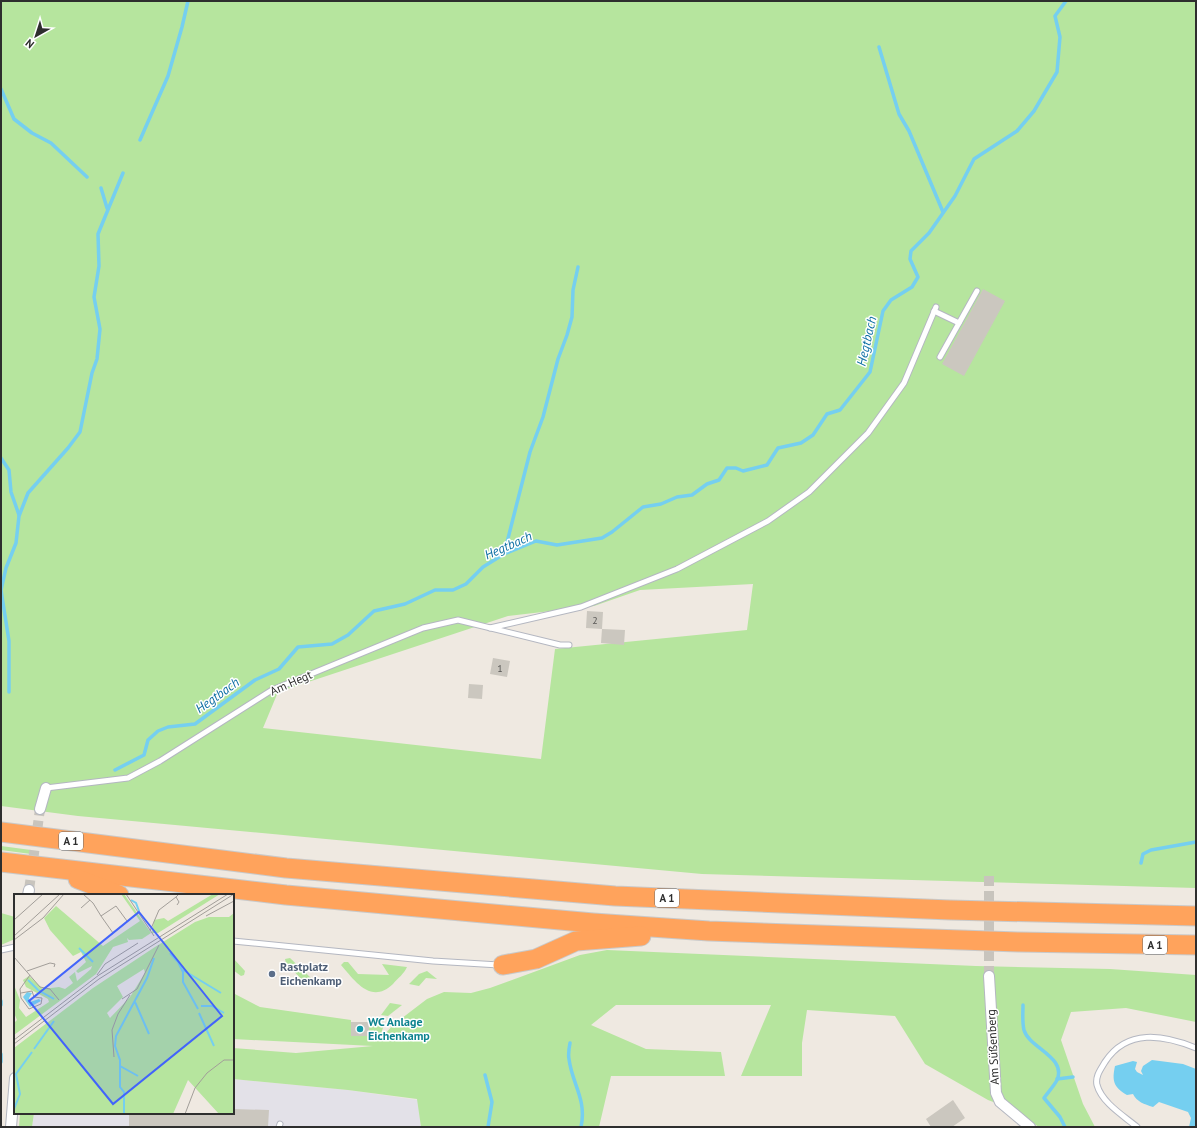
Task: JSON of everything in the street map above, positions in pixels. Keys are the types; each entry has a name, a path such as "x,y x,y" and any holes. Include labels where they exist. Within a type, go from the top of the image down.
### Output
{"highway":[{"name":"A 1","path":"1,832 286,868 615,896 942,910 1196,916"},
{"name":"A 1","path":"1,862 286,895 593,923 709,930 1018,942 1196,946"},
{"path":"43,868 110,890 117,894"},
{"path":"503,966 536,959 576,941 709,930"}],"street":[{"name":"Am Hegt","path":"40,809 46,788"},
{"name":"Am Süßenberg","path":"989,976 996,1093 1000,1102 1030,1127"},
{"path":"11,1127 14,1090"}],"lane":[{"path":"940,358 977,291"},
{"path":"490,628 581,607 677,569 768,521 809,492 868,433 904,383 935,309 959,323"},
{"name":"Am Hegt","path":"46,788 128,778 160,761 272,690 424,628 458,620 560,645 569,645"},
{"path":"234,941 433,961 503,966"},
{"path":"1,950 14,947"},
{"path":"1137,1127 1108,1102 1098,1085 1099,1072 1107,1059 1120,1047 1134,1039 1150,1037 1172,1040 1196,1048"}],"shaded area":[{"path":"234,1079 348,1090 418,1100 421,1127 32,1127 34,1114 234,1114"}],"green space":[{"path":"1,1 1196,1 1196,888 702,874 78,816 1,806","holes":["753,584 747,630 555,649 541,759 263,728 278,692 508,616 594,606 640,590"]},
{"path":"1,846 31,850 31,854 1,850"},
{"path":"1,913 14,917 14,939 1,945"},
{"path":"607,950 976,966 1110,969 1196,975 1196,1022 1126,1008 1071,1012 1061,1040 1083,1104 1095,1127 1039,1127 1012,1109 988,1100 925,1064 895,1016 807,1010 802,1043 802,1076 741,1076 771,1005 616,1005 591,1025 646,1049 721,1052 725,1076 611,1076 599,1127 421,1127 417,1099 348,1090 234,1079 234,1048 296,1053 373,1046 234,1039 234,994 260,1007 351,1020 351,1036 369,1036 369,1022 384,1025 378,1042 393,1025 427,999 444,992 471,993 490,988 580,955"},
{"path":"290,958 311,978 310,983 306,984 286,963 285,959"},
{"path":"234,959 245,971 244,975 241,976 234,971"},
{"path":"344,962 348,962 358,974 389,975 382,964 407,967 403,974 393,984 385,990 378,992 371,991 358,984 341,965"},
{"path":"427,971 437,979 426,978 419,986 409,984 419,974"},
{"path":"390,1003 402,1005 388,1016 381,1015"},
{"path":"20,1114 34,1114 32,1127 19,1127"}],"water":[{"path":"1152,1060 1183,1064 1196,1069 1196,1127 1189,1127 1191,1118 1188,1112 1159,1102 1153,1107 1147,1105 1139,1101 1133,1094 1127,1095 1116,1086 1114,1079 1115,1066 1133,1061 1137,1062 1135,1069 1143,1075 1141,1071 1143,1066"}],"building":[{"path":"983,289 1005,301 964,376 942,364"},
{"path":"587,611 603,612 602,629 586,628"},
{"path":"602,629 625,630 624,645 601,643"},
{"path":"493,658 510,661 507,677 490,674"},
{"path":"469,684 483,685 482,699 468,698"},
{"name":"WC Anlage Eichenkamp","path":"351,1022 369,1022 369,1036 351,1036"},
{"path":"953,1100 965,1118 952,1127 931,1127 926,1119"},
{"path":"234,1109 269,1110 268,1127 129,1127 129,1114 234,1114"}],"waterway":[{"path":"140,140 168,76 188,1"},
{"name":"Hegtbach","path":"115,770 144,755 148,740 158,731 168,727 195,724 255,680 279,669 298,647 332,644 348,635 374,611 405,604 435,590 453,590 466,584 483,567 504,554 536,541 557,545 602,538 612,532 643,507 661,504 677,497 692,495 707,484 719,480 727,468 736,468 743,471 767,465 778,448 801,443 813,435 827,414 840,410 870,372 883,311 891,300 912,287 918,277 910,259 911,251 929,233 955,196 974,159 1017,131 1034,111 1057,72 1060,37 1055,16 1066,1"},
{"path":"879,47 899,114 909,131 943,212"},
{"path":"1,89 14,119 32,133 51,143 87,177"},
{"path":"9,692 9,641 1,590 6,568 16,543 19,516 28,493 68,448 80,432 92,373 97,359 100,329 94,297 99,266 98,234 123,173"},
{"path":"101,188 107,208"},
{"path":"504,554 530,452 543,417 558,359 572,317 573,290 578,267"},
{"path":"1,458 9,470 11,492 19,515"},
{"path":"1141,863 1143,854 1151,850 1196,842"},
{"path":"1023,1005 1023,1027 1027,1036 1057,1065 1059,1072 1057,1080 1044,1098 1060,1117 1065,1127"},
{"path":"570,1043 569,1055 571,1068 581,1100 581,1127"},
{"name":"Hegtbach","path":"1,1054 1,1062"},
{"path":"485,1075 492,1102 488,1127"},
{"path":"1057,1079 1073,1077"}],"tunnel":[{"path":"29,890 40,809"},
{"path":"989,871 989,976"}],"place":[{"name":"Rastplatz Eichenkamp","path":"272,974"},
{"name":"WC Anlage Eichenkamp","path":"360,1029"}]}
